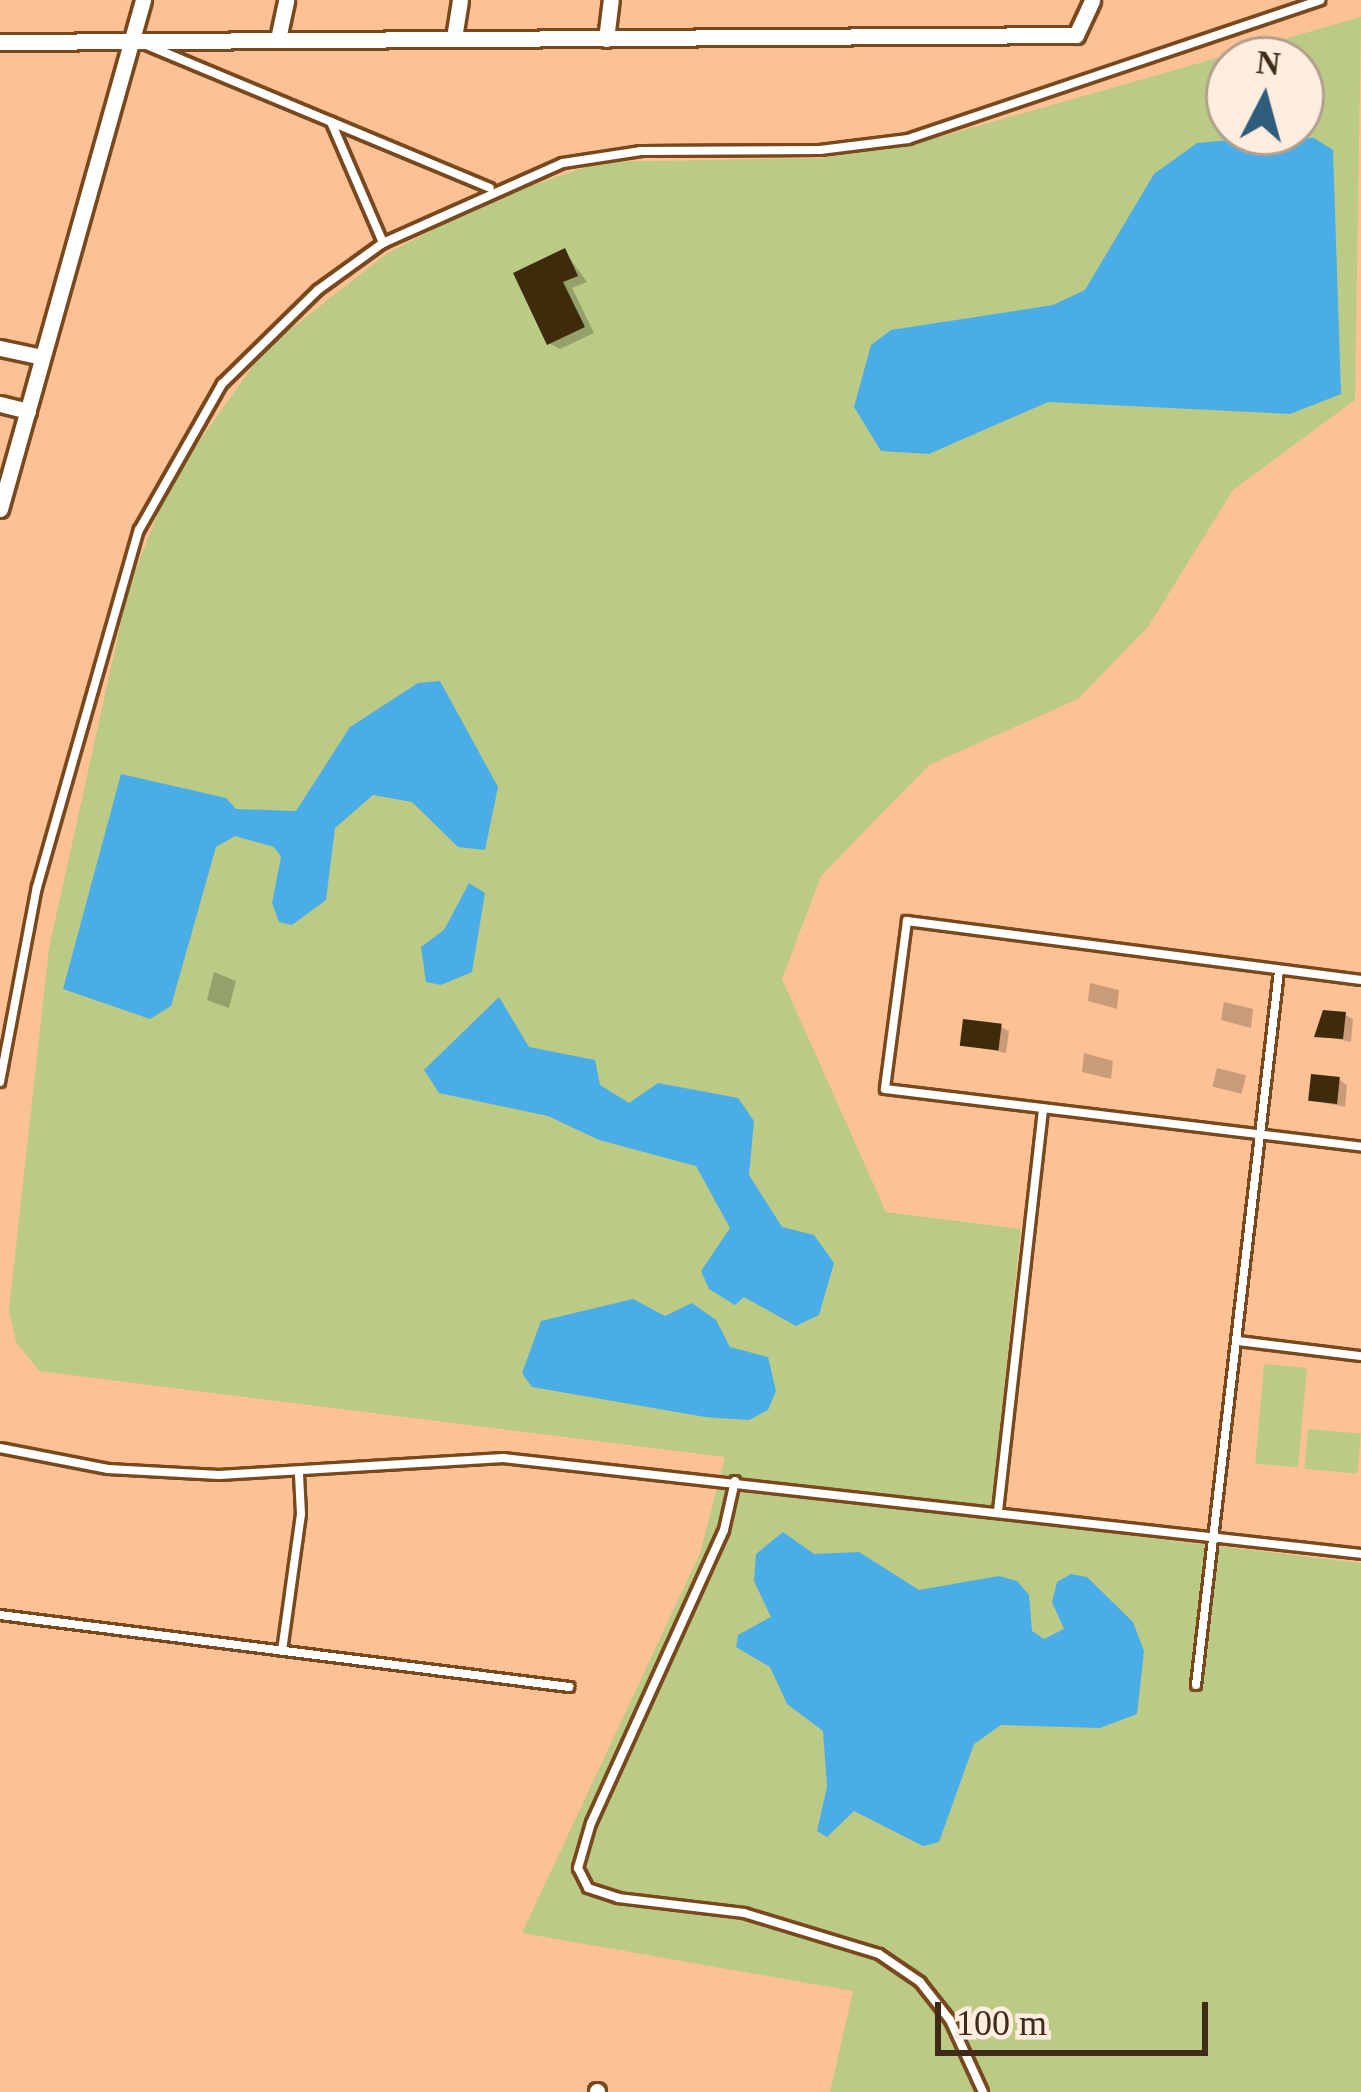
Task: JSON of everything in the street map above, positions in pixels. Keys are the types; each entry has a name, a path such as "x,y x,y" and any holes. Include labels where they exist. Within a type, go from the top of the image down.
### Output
{"street":[{"path":"0,509 137,41 143,0"},
{"path":"278,39 286,0"},
{"path":"454,38 460,0"},
{"path":"606,39 610,0"},
{"path":"0,42 1076,35 1092,0"},
{"path":"0,348 42,357"},
{"path":"0,404 28,411"}],"lane":[{"path":"0,1082 37,887 139,530 222,384 318,290 383,243 490,188 596,154 820,150 908,139 1320,0"},
{"path":"137,41 490,188"},
{"path":"331,121 383,243"},
{"path":"1361,980 907,921 885,1089 1361,1148"},
{"path":"1196,1685 1279,971"},
{"path":"998,1511 1043,1109"},
{"path":"1238,1341 1361,1356"},
{"path":"0,1448 108,1469 299,1474 503,1458 1361,1555"},
{"path":"282,1652 301,1514 299,1474"},
{"path":"736,1481 724,1530 578,1868 588,1888 618,1898 744,1913 879,1954 920,1982 940,2007 983,2092"},
{"path":"0,1615 569,1687"}],"green space":[{"path":"1361,17 1355,400 1233,490 1148,627 1078,699 929,765 821,876 782,979 886,1212 1021,1229 990,1519 1361,1563 1361,2092 830,2092 853,1991 522,1933 700,1553 725,1457 39,1371 16,1342 9,1310 49,948 128,590 169,484 264,350 386,254 497,197 601,162 820,158 911,145 1205,61 1205,156 1325,156 1325,36 1294,36"},
{"path":"1264,1364 1307,1368 1298,1467 1255,1464"},
{"path":"1308,1429 1361,1434 1357,1473 1305,1469"}],"water":[{"path":"1205,142 1205,156 1325,156 1325,145 1333,150 1341,394 1290,414 1048,402 929,454 881,451 854,407 871,345 891,330 1053,305 1085,290 1154,174 1197,143"},
{"path":"440,681 498,787 485,850 458,847 412,802 373,795 335,828 326,900 292,925 279,922 272,903 281,857 274,847 235,836 216,847 171,1006 150,1019 63,989 121,774 226,798 236,809 296,811 350,727 418,683"},
{"path":"469,883 485,893 472,972 441,985 426,982 421,947 444,930"},
{"path":"499,997 529,1047 595,1060 600,1085 629,1103 658,1083 738,1098 754,1121 749,1175 782,1227 814,1235 834,1263 819,1315 796,1326 744,1297 735,1305 709,1289 701,1271 730,1228 696,1166 599,1140 548,1116 439,1093 424,1070"},
{"path":"633,1299 665,1316 692,1303 716,1320 730,1347 768,1357 776,1391 768,1410 749,1420 705,1417 532,1387 522,1373 541,1321"},
{"path":"783,1532 814,1554 859,1552 919,1590 999,1576 1017,1581 1029,1595 1032,1631 1044,1639 1064,1629 1052,1602 1057,1582 1071,1574 1087,1577 1133,1622 1144,1651 1137,1714 1100,1728 1001,1725 974,1744 939,1842 923,1846 854,1811 827,1837 817,1831 827,1787 823,1731 787,1704 770,1667 736,1647 738,1635 771,1617 754,1581 756,1554"}],"building":[{"path":"565,248 578,276 563,282 585,327 547,345 513,273"},
{"path":"1323,1010 1346,1012 1343,1039 1314,1037"},
{"path":"963,1019 1002,1024 998,1051 960,1046"},
{"path":"1311,1074 1340,1077 1337,1104 1308,1101"}]}
